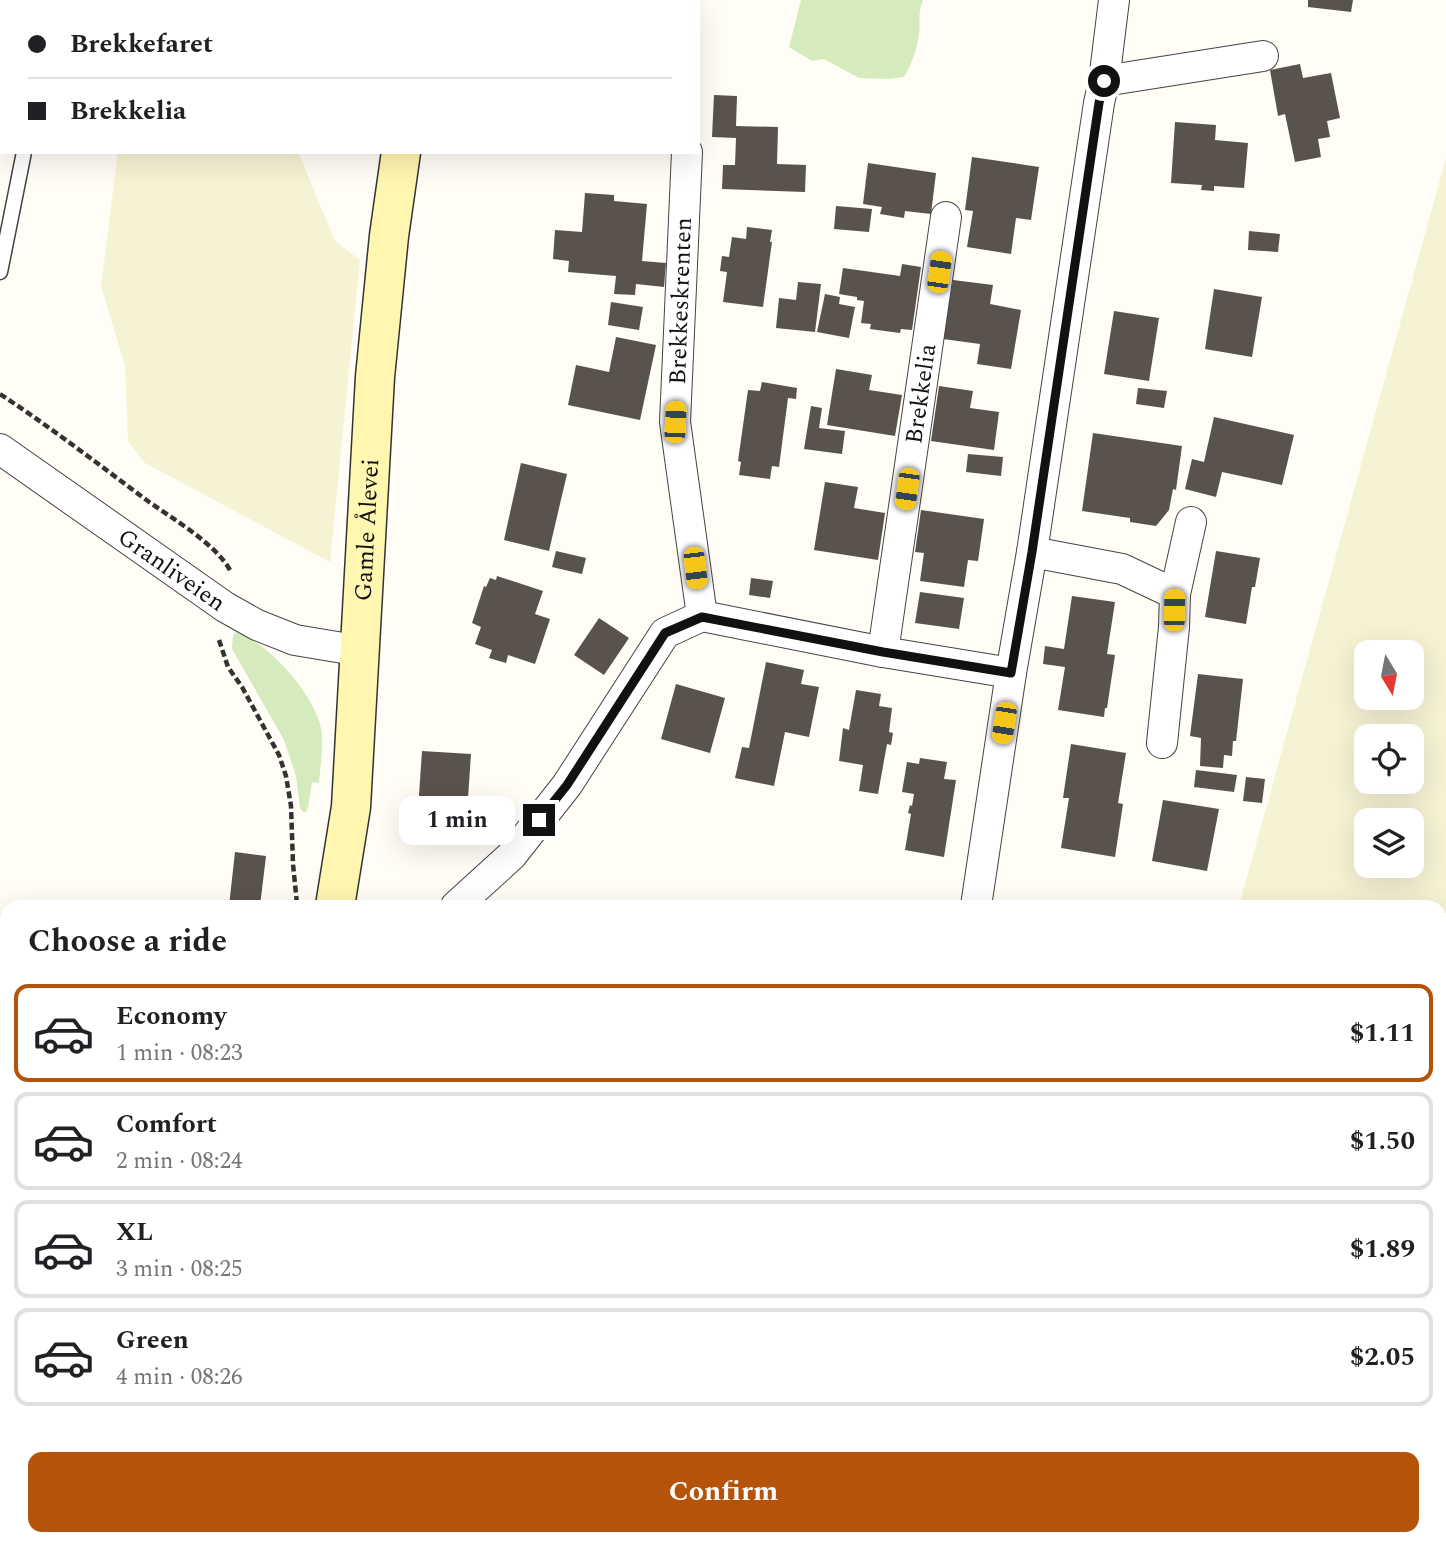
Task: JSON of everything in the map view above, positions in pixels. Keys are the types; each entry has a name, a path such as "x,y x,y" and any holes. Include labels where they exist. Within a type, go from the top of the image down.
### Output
{"main road":[{"name":"Gamle Ålevei","path":"336,900 351,807 375,377 389,236 401,154"}],"street":[{"path":"977,900 1104,81 1114,0"},
{"path":"1104,81 1263,56"},
{"name":"Brekkeskrenten","path":"687,154 675,422 702,617"},
{"name":"Brekkelia","path":"883,652 946,217"},
{"name":"Granliveien","path":"0,449 225,607 257,625 295,640 361,651"},
{"path":"1163,743 1175,594 1191,522"},
{"path":"1032,552 1122,569 1175,594"},
{"path":"463,900 511,856 567,785 665,633 702,617 883,652 1011,673"}],"lane":[{"path":"1,264 24,154"}],"path":[{"path":"0,394 48,425 220,555 234,582"},
{"path":"216,630 228,667 279,755 286,776 291,806 297,900"}],"shaded area":[{"path":"118,154 299,154 335,241 360,260 330,562 145,463 128,441 125,366 101,286"},
{"path":"1446,158 1446,900 1241,900"}],"green space":[{"path":"801,0 923,0 917,46 904,77 859,78 824,59 812,61 789,47"},
{"path":"235,632 262,647 288,671 316,714 322,740 319,783 312,782 306,812 300,808 296,776 284,740 232,649"}],"building":[{"path":"1308,0 1353,0 1351,12 1308,7"},
{"path":"1300,64 1303,78 1331,73 1340,118 1327,121 1330,137 1318,139 1321,157 1295,162 1285,114 1278,116 1270,70"},
{"path":"714,95 737,96 736,126 778,127 777,164 806,165 805,192 722,189 723,165 735,165 736,138 712,137"},
{"path":"1175,122 1216,125 1215,140 1248,143 1244,188 1214,186 1214,191 1201,190 1202,185 1171,183"},
{"path":"972,157 1039,167 1031,220 1016,218 1011,254 967,247 973,211 965,210"},
{"path":"868,163 936,173 931,214 905,211 904,218 880,214 882,207 863,204"},
{"path":"585,193 614,195 614,201 647,204 642,261 666,263 664,287 636,284 635,295 614,294 616,276 568,272 569,261 553,259 555,230 582,232"},
{"path":"836,206 872,209 869,232 834,229"},
{"path":"747,227 772,230 763,307 723,302 727,272 720,271 722,256 729,257 732,237 746,239"},
{"path":"1249,231 1280,234 1278,252 1248,250"},
{"path":"902,264 921,267 912,330 901,329 900,333 870,329 871,324 861,323 864,301 839,294 843,268 900,276"},
{"path":"953,280 993,285 990,304 1021,310 1011,369 977,364 980,344 943,339"},
{"path":"798,282 821,284 815,332 776,328 779,298 796,300"},
{"path":"1214,289 1262,297 1252,357 1205,349"},
{"path":"825,294 840,297 839,304 855,307 849,338 817,332"},
{"path":"611,302 643,307 639,330 608,325"},
{"path":"1114,311 1159,318 1149,381 1104,374"},
{"path":"616,337 656,345 640,420 568,405 576,365 609,372"},
{"path":"836,369 872,375 869,390 902,395 895,436 827,425"},
{"path":"762,382 797,388 796,399 788,398 779,467 772,466 770,479 739,475 741,462 738,461 748,390 760,391"},
{"path":"939,386 973,391 970,408 999,412 994,450 931,441"},
{"path":"1138,388 1167,391 1164,408 1136,404"},
{"path":"811,406 822,408 819,428 845,431 842,454 804,449"},
{"path":"1214,417 1294,435 1282,485 1222,472 1216,497 1185,489 1192,459 1204,462"},
{"path":"1093,433 1182,446 1176,490 1173,489 1169,510 1156,526 1130,522 1130,518 1082,511"},
{"path":"968,454 1003,457 1001,476 966,472"},
{"path":"521,463 567,474 549,551 504,540"},
{"path":"825,482 858,487 854,508 885,513 878,560 814,550"},
{"path":"921,510 984,519 978,561 968,560 964,587 920,581 924,553 915,552"},
{"path":"556,551 586,558 582,574 552,567"},
{"path":"1216,551 1260,558 1246,624 1205,617"},
{"path":"497,576 543,591 535,614 550,619 535,664 508,655 506,663 489,658 492,650 475,644 481,627 472,623 484,586 486,587 490,578 496,580"},
{"path":"751,578 773,581 770,598 749,595"},
{"path":"920,592 964,598 959,629 915,623"},
{"path":"1072,596 1115,602 1107,654 1115,655 1104,717 1058,710 1065,667 1043,664 1045,646 1064,649"},
{"path":"599,618 629,638 604,675 574,655"},
{"path":"766,662 804,670 801,684 819,687 809,737 785,732 774,786 735,778 742,747 749,748"},
{"path":"1198,674 1243,679 1236,741 1233,741 1232,756 1224,755 1223,768 1200,766 1201,738 1190,736"},
{"path":"676,684 725,698 710,753 661,739"},
{"path":"856,690 881,694 879,706 892,708 889,732 893,733 891,745 887,744 878,794 859,791 863,765 839,761 843,728 849,730"},
{"path":"1071,744 1126,753 1118,803 1123,804 1115,857 1061,848 1069,798 1063,798"},
{"path":"422,751 471,754 466,828 417,825"},
{"path":"920,758 947,762 944,779 956,780 944,857 905,850 911,814 908,813 914,794 902,792 907,762 919,764"},
{"path":"1196,770 1237,775 1234,792 1194,787"},
{"path":"1246,777 1265,779 1262,803 1243,801"},
{"path":"1163,800 1219,809 1207,871 1152,861"},
{"path":"235,852 266,856 261,900 230,900"}],"route":[{"path":"539,820 567,785 665,633 702,617 883,652 1011,673 1104,81"}]}
